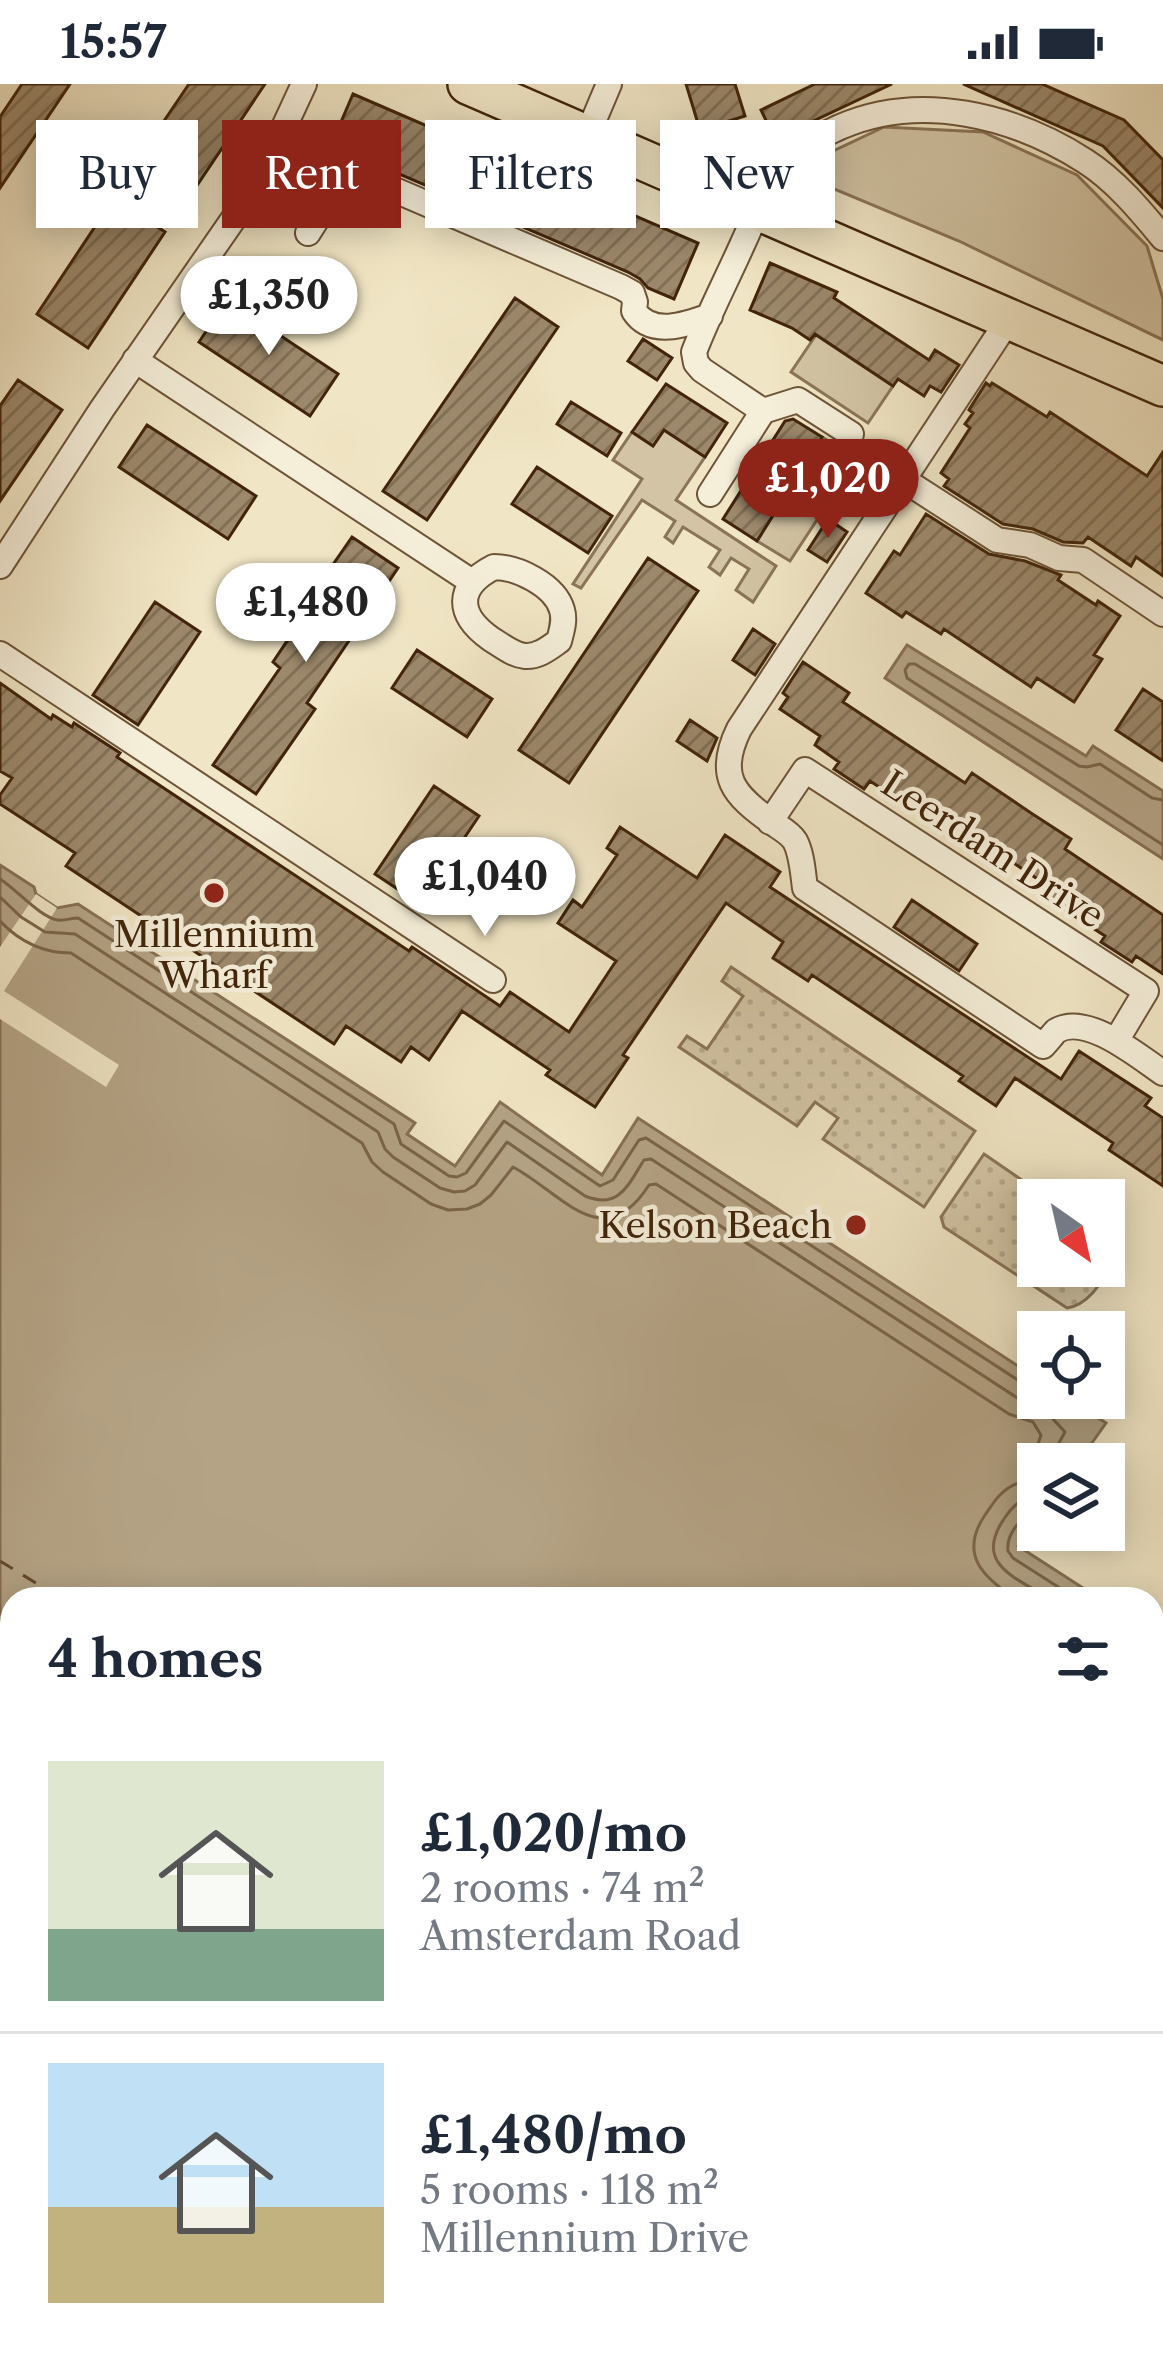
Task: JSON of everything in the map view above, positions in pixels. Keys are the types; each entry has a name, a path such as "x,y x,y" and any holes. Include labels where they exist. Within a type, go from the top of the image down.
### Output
{"main road":[{"path":"468,84 550,120"},
{"path":"800,228 1163,386"}],"street":[{"path":"0,566 250,195 304,84"},
{"path":"594,120 610,84"},
{"path":"835,130 880,113 932,110 986,116 1039,136 1087,162 1127,196 1163,238"},
{"path":"308,233 348,170 632,292 634,311 651,326 684,325 710,316"},
{"path":"750,228 694,352 702,370 763,411"},
{"path":"1010,319 796,640 729,749 726,770 748,806 796,843 805,888 1043,1046 1055,1031 1090,1028 1163,1073"},
{"path":"135,360 472,582"},
{"path":"710,494 763,411 798,400 850,434"},
{"path":"904,479 998,540 1083,560 1163,614"},
{"path":"0,654 493,980"},
{"name":"Leerdam Drive","path":"770,822 805,770 1146,991 1116,1041"}],"shaded area":[{"path":"884,127 983,132 1077,175 1147,246 1163,299 1163,340 959,241 835,189 835,150"},
{"path":"816,335 893,386 868,423 791,372"},
{"path":"664,430 705,457 676,500 776,566 753,602 736,590 749,569 731,558 720,575 709,567 720,550 683,527 673,543 665,537 675,521 642,500 581,588 573,584 642,479 613,460 632,432 653,446"},
{"path":"822,437 857,459 790,561 757,541"},
{"path":"731,967 975,1131 924,1207 823,1139 838,1118 815,1102 797,1126 679,1047 687,1036 707,1049 743,996 722,981"},
{"path":"984,1154 1020,1179 1017,1275 944,1227 941,1217"},
{"path":"1035,1287 1098,1287 1084,1301 1067,1308"}],"water":[{"path":"907,645 1086,756 1093,746 1163,791 1163,859 885,678"},
{"path":"0,865 57,908 78,904 415,1123 407,1134 455,1166 500,1102 602,1175 638,1118 1017,1365 1017,1419 1100,1419 1106,1423 1092,1443 1017,1443 1017,1551 1026,1551 1081,1587 0,1587"}],"pier":[{"path":"36,894 57,908 4,991 119,1065 106,1087 0,1019 0,947"}],"building":[{"path":"22,84 70,84 46,120 36,120 36,135 0,188 0,117"},
{"path":"189,84 265,84 241,120 222,120 222,148 198,184 198,120 165,120"},
{"path":"686,84 735,84 745,116 697,120"},
{"path":"815,84 892,84 815,120 766,120 761,110"},
{"path":"963,84 1042,84 1124,120 1163,160 1163,208 1103,146"},
{"path":"353,94 425,125 425,185 401,175 401,120 342,120"},
{"path":"636,216 698,243 674,299 648,288 628,272 525,228 636,228"},
{"path":"94,228 159,228 165,232 88,348 37,314"},
{"path":"770,263 837,292 834,298 929,360 935,350 959,365 941,392 930,386 924,396 898,379 893,386 815,334 810,340 750,310"},
{"path":"515,298 558,327 427,520 383,491"},
{"path":"227,300 338,374 310,416 199,342"},
{"path":"643,339 672,358 657,380 628,361"},
{"path":"18,380 62,410 0,501 0,406"},
{"path":"986,383 1047,417 1050,412 1147,476 1163,452 1163,576 1136,557 1131,566 1088,537 1083,543 1063,542 1033,529 1003,524 944,486 949,479 941,473 970,428 965,424 973,413 969,410"},
{"path":"666,384 727,423 705,457 664,430 653,446 632,432"},
{"path":"571,402 621,433 607,456 557,424"},
{"path":"793,419 822,437 757,541 723,519 785,421"},
{"path":"147,425 256,496 228,539 119,467"},
{"path":"537,467 612,516 588,553 512,504"},
{"path":"926,514 989,554 1061,575 1058,580 1120,616 1094,655 1102,659 1074,702 1037,678 1031,687 944,629 941,634 906,612 902,617 866,593 894,551 900,555"},
{"path":"828,519 847,532 827,562 808,550"},
{"path":"352,537 398,568 307,703 315,709 256,794 213,765 280,668 273,662"},
{"path":"648,558 698,591 569,783 519,750"},
{"path":"155,602 200,632 138,725 93,695"},
{"path":"753,629 775,644 755,675 733,660"},
{"path":"417,650 492,699 467,737 392,688"},
{"path":"803,662 849,693 843,702 965,783 972,773 1071,839 1065,849 1163,915 1163,974 1136,956 1132,962 1101,942 1105,936 1036,891 1042,882 943,816 937,825 870,781 864,789 834,769 839,762 815,745 820,736 780,709 788,697 783,693"},
{"path":"0,683 51,719 53,715 72,727 74,723 120,753 117,757 409,951 412,947 500,1006 510,992 569,1032 616,961 558,923 573,900 582,907 617,855 607,848 620,827 697,878 725,835 780,872 770,887 1061,1079 1079,1051 1151,1098 1145,1106 1163,1118 1163,1186 1109,1150 1113,1143 1015,1078 996,1106 959,1081 963,1076 812,975 808,981 773,958 783,942 726,903 623,1055 628,1058 595,1107 546,1075 550,1070 462,1011 429,1060 411,1047 401,1062 346,1026 334,1044 66,866 75,853 0,804 0,795 12,778 0,771"},
{"path":"1143,689 1163,702 1163,761 1116,730"},
{"path":"690,720 717,738 707,761 677,741"},
{"path":"434,786 479,816 420,904 375,874"},
{"path":"912,900 977,944 959,971 894,927"}],"ferry route":[{"path":"0,1561 42,1587"}],"place":[{"name":"Millennium Wharf","path":"214,893"},
{"name":"Kelson Beach","path":"856,1225"}]}
